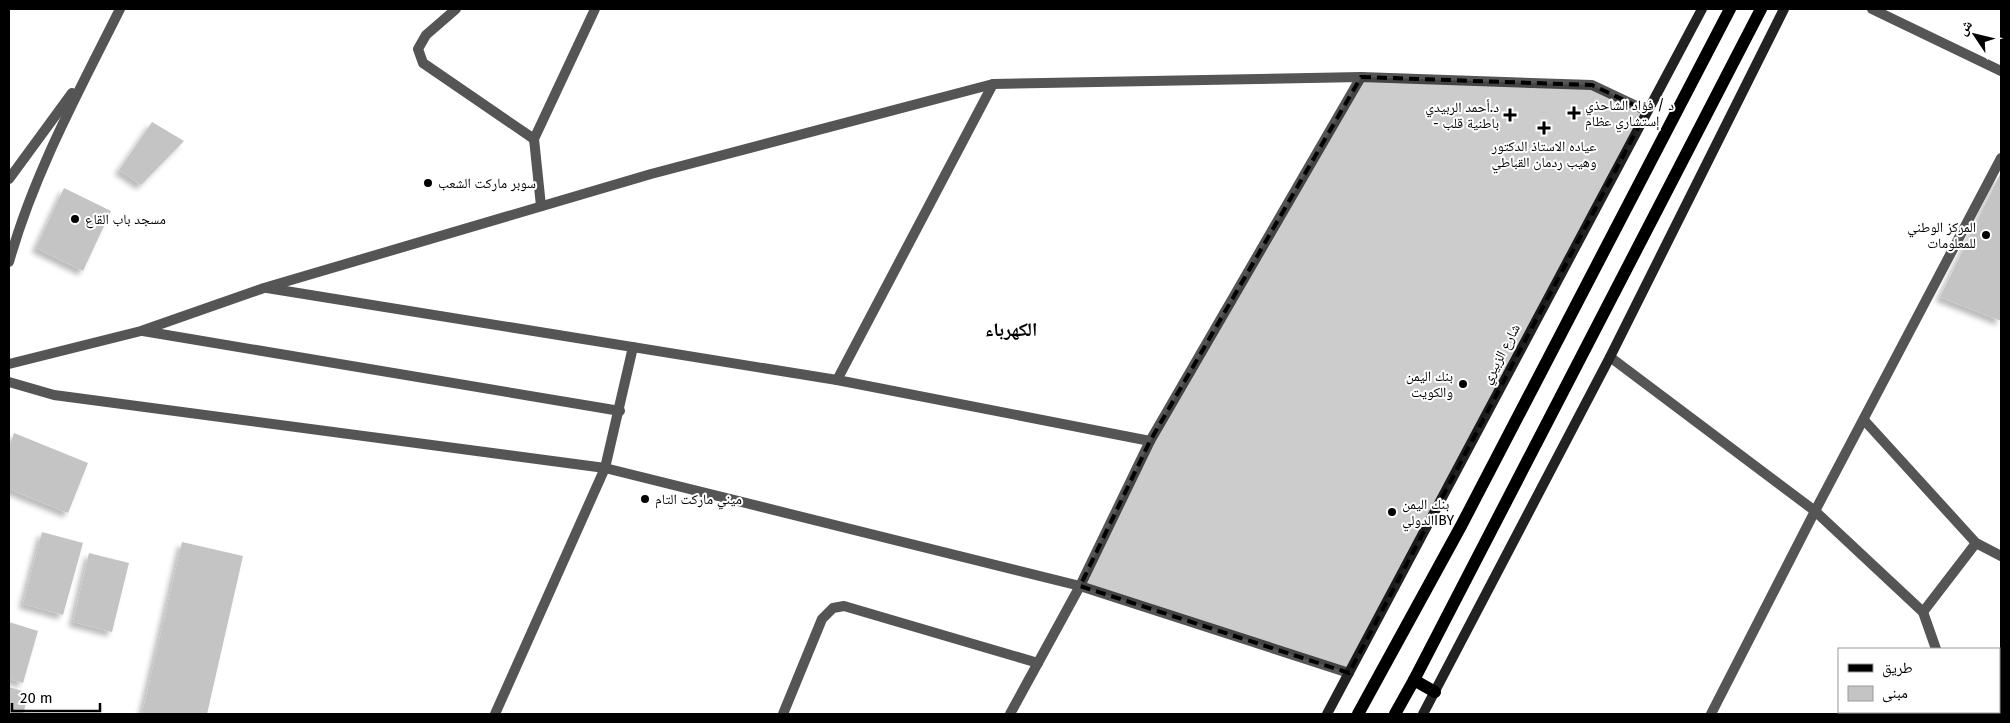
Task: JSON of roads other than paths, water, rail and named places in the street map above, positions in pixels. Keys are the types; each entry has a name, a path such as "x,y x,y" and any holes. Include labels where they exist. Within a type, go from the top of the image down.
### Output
{"main road":[{"name":"شارع الزبيري","path":"1327,714 1702,9"},
{"path":"1358,714 1466,517 1730,9"},
{"path":"1395,714 1761,9"},
{"path":"1423,714 1610,357 1784,9"},
{"path":"1414,680 1435,692"}],"street":[{"path":"10,255 41,172 60,128 120,9"},
{"path":"456,9 426,35 418,49 422,63 534,139"},
{"path":"541,206 534,139 595,9"},
{"path":"1872,9 2001,71"},
{"path":"9,179 91,68"},
{"path":"9,364 141,331 264,288 651,174 993,84 1361,77 1592,85 1647,111"},
{"path":"1010,714 1080,586 1150,441 1361,77"},
{"path":"837,380 993,84"},
{"path":"1711,714 1815,511 2001,158"},
{"path":"264,288 837,380 1150,441"},
{"path":"141,331 620,411"},
{"path":"495,714 605,468 620,411 633,347"},
{"path":"1610,357 1815,511 1923,612 1936,648"},
{"path":"9,382 54,395 605,468 1080,586 1349,673"},
{"path":"1864,420 1976,543 2001,556"},
{"path":"1923,612 1976,543"},
{"path":"783,714 822,619 833,608 844,606 1038,663"}],"place":[{"name":"د / فؤاد الشاحذي إستشاري عظام","path":"1574,113"},
{"name":"د.أحمد الربيدي - باطنية قلب","path":"1510,115"},
{"name":"عياده الاستاذ الدكتور وهيب ردمان القباطي","path":"1544,128"},
{"name":"سوبر ماركت الشعب","path":"428,183"},
{"name":"مسجد باب القاع","path":"75,219"},
{"name":"المركز الوطني للمعلومات","path":"1986,235"},
{"name":"بنك اليمن والكويت","path":"1463,384"},
{"name":"ميني ماركت التام","path":"645,499"},
{"name":"بنك اليمن الدوليIBY","path":"1392,512"}],"district":[{"name":"الكهرباء","path":"1011,329"}]}
